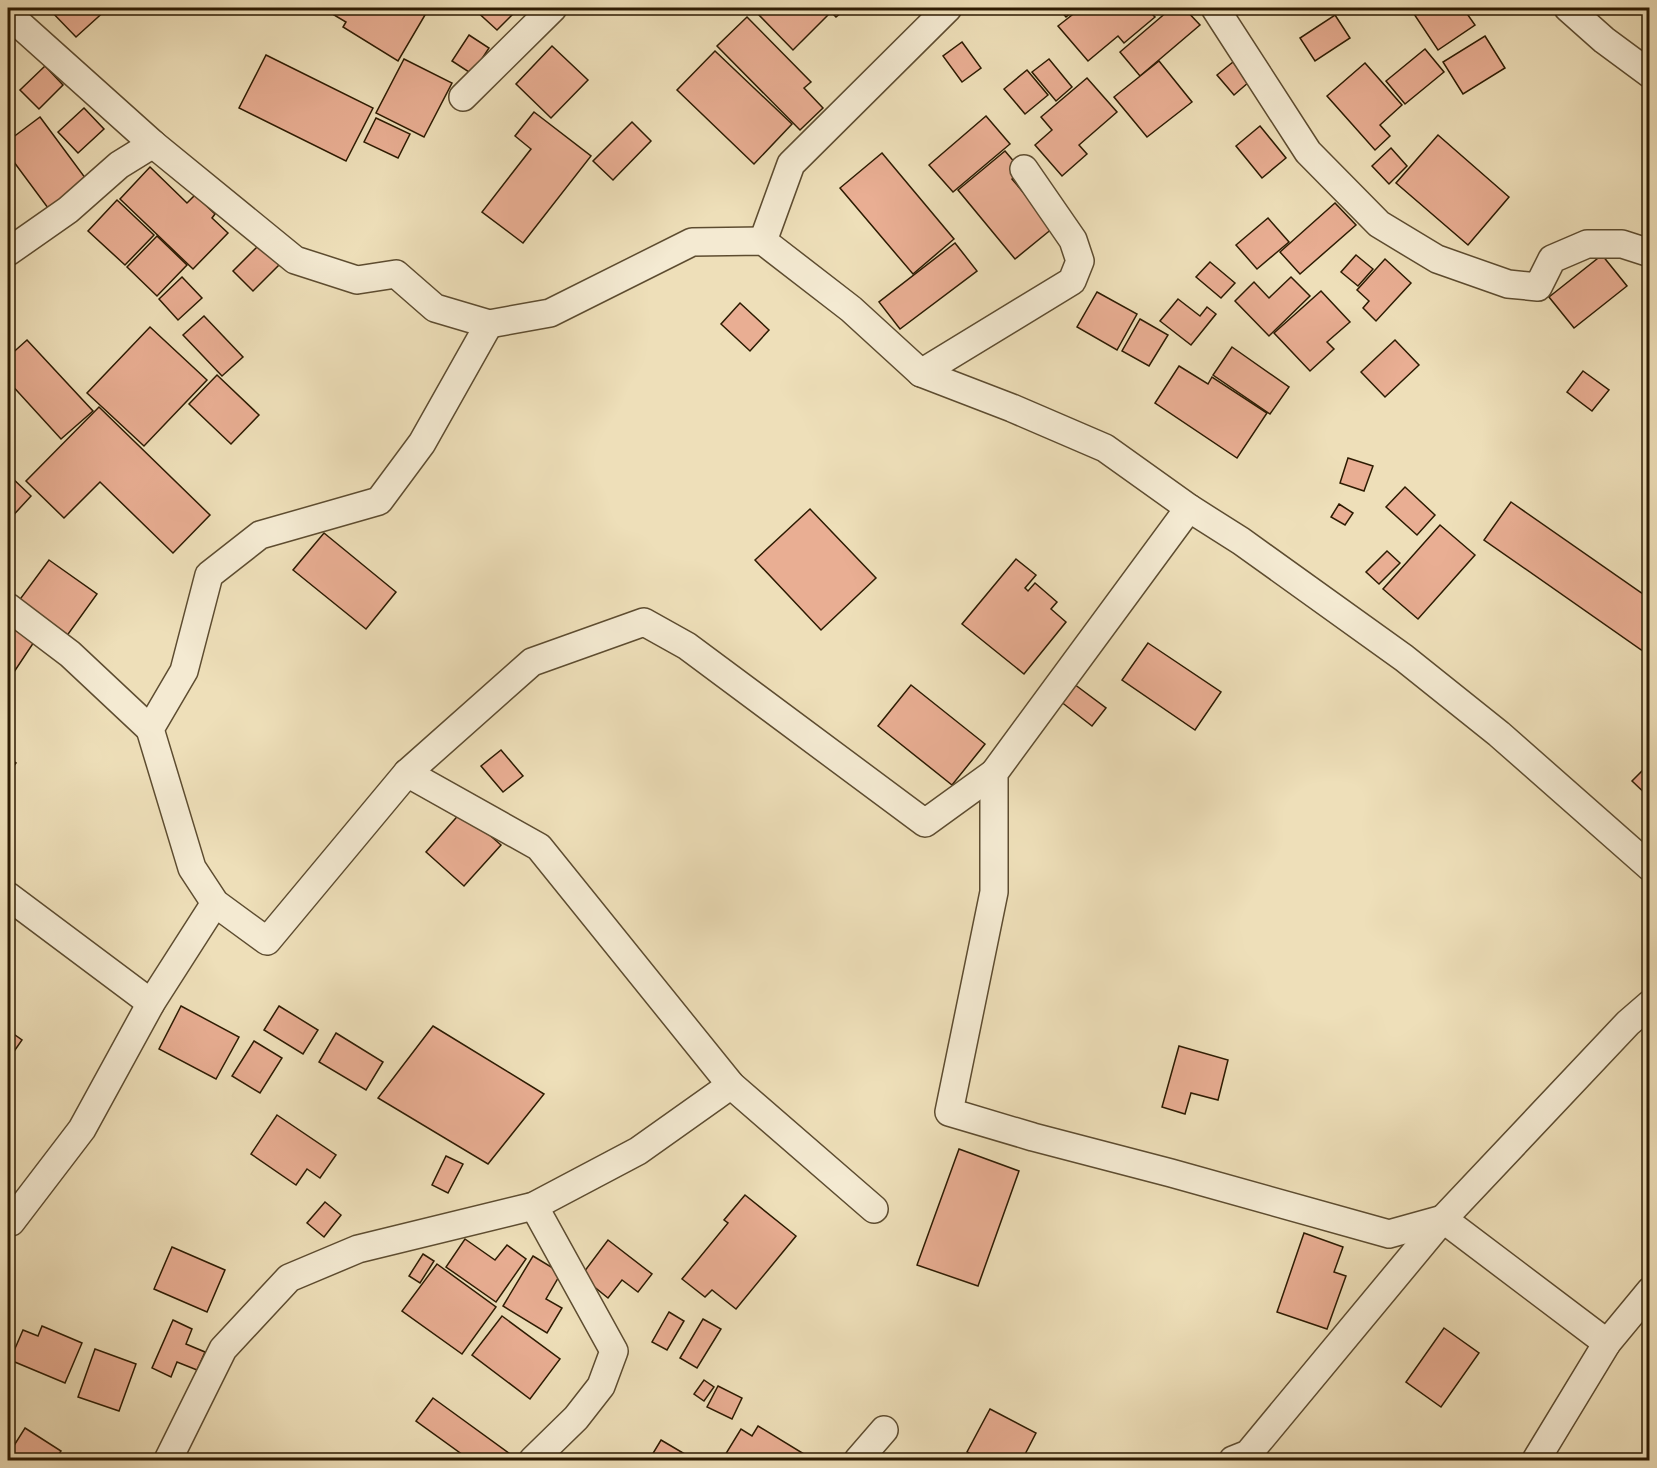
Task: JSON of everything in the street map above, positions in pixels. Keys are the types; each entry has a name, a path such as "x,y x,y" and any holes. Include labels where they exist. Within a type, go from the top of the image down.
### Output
{"street":[{"path":"464,97 553,8"},
{"path":"763,241 791,164 948,8"},
{"path":"1215,8 1308,152 1379,224 1437,259 1508,284 1538,287 1552,259 1587,244 1622,244 1650,253"},
{"path":"1568,8 1604,40 1650,74"},
{"path":"8,14 153,144 295,260 357,280 396,274 435,308 489,324 550,313 692,242 763,241 851,309 921,373 1012,408 1105,448 1189,508 1241,541 1404,658 1499,734 1650,867"},
{"path":"8,252 68,210 119,165 153,144"},
{"path":"921,373 1072,281 1080,261 1074,240 1024,169"},
{"path":"150,729 184,671 209,575 260,535 379,501 422,443 489,324"},
{"path":"8,607 70,654 150,729 192,868 215,903 267,941 407,773 532,662 644,622 687,646 925,823 994,773 1062,677 1189,508"},
{"path":"407,773 539,847 731,1085 874,1209"},
{"path":"994,773 994,892 949,1112 1389,1234 1443,1219"},
{"path":"8,896 151,1003"},
{"path":"9,1224 82,1129 151,1003 215,903"},
{"path":"1233,1461 1248,1454 1443,1219 1628,1023 1650,1004"},
{"path":"168,1461 223,1349 289,1278 358,1250 534,1206 638,1151 731,1085"},
{"path":"533,1461 576,1418 601,1386 614,1351 534,1206"},
{"path":"1443,1219 1607,1343"},
{"path":"1536,1461 1607,1343 1650,1291"},
{"path":"858,1461 884,1430"}],"building":[{"path":"48,8 108,8 76,37"},
{"path":"332,8 412,8 425,15 398,61 343,27 346,22 329,12"},
{"path":"473,8 519,8 497,30"},
{"path":"763,8 821,8 828,15 793,50 757,13"},
{"path":"827,8 847,8 836,17"},
{"path":"1058,8 1077,8 1066,17"},
{"path":"1081,8 1146,8 1155,17 1124,43 1118,36 1088,61 1058,26"},
{"path":"1165,8 1184,8 1200,25 1140,76 1120,52 1168,11"},
{"path":"1410,8 1463,8 1475,25 1438,50"},
{"path":"1335,15 1350,38 1315,61 1300,38"},
{"path":"747,17 811,82 804,88 823,108 800,130 717,46"},
{"path":"469,35 489,48 472,74 452,61"},
{"path":"1485,36 1505,68 1463,94 1443,62"},
{"path":"962,42 981,68 962,82 943,56"},
{"path":"552,46 588,80 551,118 516,84"},
{"path":"1425,49 1444,72 1405,104 1386,81"},
{"path":"715,51 792,124 754,164 677,90"},
{"path":"266,55 373,108 346,161 239,108"},
{"path":"404,59 452,83 424,137 376,113"},
{"path":"1049,59 1072,87 1056,101 1032,72"},
{"path":"1159,61 1192,102 1147,137 1114,97"},
{"path":"1233,62 1249,82 1234,95 1217,75"},
{"path":"1365,63 1402,105 1380,125 1390,136 1375,150 1327,96"},
{"path":"45,66 63,85 39,109 20,90"},
{"path":"1027,70 1048,95 1025,114 1004,89"},
{"path":"1087,78 1117,112 1079,145 1087,154 1062,176 1035,145 1052,130 1041,117"},
{"path":"84,108 104,129 78,153 58,132"},
{"path":"534,112 591,156 523,243 482,212 531,149 515,136"},
{"path":"986,116 1010,144 953,192 929,165"},
{"path":"40,117 86,179 48,208 8,154 8,141"},
{"path":"376,118 410,134 398,158 364,142"},
{"path":"632,122 651,141 613,180 593,161"},
{"path":"1260,126 1286,158 1262,178 1236,146"},
{"path":"1438,135 1509,197 1468,245 1396,183"},
{"path":"1391,148 1407,166 1389,184 1372,166"},
{"path":"1005,151 1022,171 1012,179 1053,228 1015,259 958,190"},
{"path":"882,153 954,239 913,274 840,188"},
{"path":"150,167 187,203 195,195 215,214 212,218 228,233 193,269 120,199"},
{"path":"117,200 154,235 125,265 88,231"},
{"path":"1335,203 1356,225 1300,274 1280,252"},
{"path":"1268,218 1289,242 1257,269 1236,245"},
{"path":"157,236 187,265 157,296 127,267"},
{"path":"261,243 281,263 253,291 233,271"},
{"path":"955,243 977,271 900,329 879,302"},
{"path":"1356,255 1373,269 1358,286 1341,272"},
{"path":"1602,255 1627,286 1574,328 1549,297"},
{"path":"1385,259 1411,283 1376,321 1363,308 1369,301 1357,290"},
{"path":"1210,262 1235,283 1221,298 1196,277"},
{"path":"182,277 202,298 178,320 159,299"},
{"path":"1291,277 1310,296 1269,336 1235,301 1254,282 1269,298"},
{"path":"1321,291 1350,322 1327,342 1334,349 1310,371 1274,333"},
{"path":"1097,292 1137,314 1117,350 1077,327"},
{"path":"1178,299 1200,316 1207,307 1216,314 1191,345 1160,321"},
{"path":"740,303 769,330 750,351 721,324"},
{"path":"204,316 243,357 222,376 183,335"},
{"path":"1140,319 1168,335 1149,366 1122,351"},
{"path":"150,327 207,380 144,446 87,393"},
{"path":"27,340 93,411 61,439 8,381 8,357"},
{"path":"1395,340 1419,365 1385,397 1361,372"},
{"path":"1232,347 1289,387 1270,414 1213,375"},
{"path":"1179,366 1208,384 1212,377 1267,413 1237,458 1155,403"},
{"path":"1583,371 1609,390 1592,411 1567,392"},
{"path":"217,375 259,415 231,444 189,404"},
{"path":"99,407 210,515 173,553 100,482 64,518 26,481"},
{"path":"1348,458 1373,466 1364,491 1340,483"},
{"path":"8,474 31,496 8,521"},
{"path":"1405,487 1435,515 1417,535 1386,507"},
{"path":"1511,502 1650,599 1650,656 1484,540"},
{"path":"1339,504 1353,513 1345,525 1331,517"},
{"path":"810,509 876,578 821,630 755,560"},
{"path":"1440,525 1475,555 1418,619 1383,589"},
{"path":"324,533 396,592 366,629 293,570"},
{"path":"1387,551 1400,563 1379,584 1366,572"},
{"path":"1016,559 1036,575 1025,588 1028,591 1035,583 1057,602 1051,609 1066,622 1024,674 962,624"},
{"path":"49,560 97,594 66,637 18,602"},
{"path":"8,621 36,639 8,681"},
{"path":"1148,643 1221,692 1195,730 1122,680"},
{"path":"1074,684 1106,708 1092,726 1060,701"},
{"path":"911,685 985,744 952,785 878,726"},
{"path":"501,750 523,776 503,792 481,766"},
{"path":"8,757 16,763 8,774"},
{"path":"1650,763 1650,798 1632,781"},
{"path":"462,811 501,845 464,886 426,852"},
{"path":"181,1006 239,1037 216,1079 159,1049"},
{"path":"279,1006 318,1030 303,1054 264,1030"},
{"path":"433,1026 544,1094 488,1164 378,1098"},
{"path":"8,1030 22,1040 8,1060"},
{"path":"336,1033 383,1062 366,1090 319,1062"},
{"path":"254,1041 282,1058 260,1093 232,1076"},
{"path":"1179,1046 1228,1060 1218,1100 1191,1093 1185,1114 1162,1107"},
{"path":"277,1115 336,1155 320,1178 307,1169 296,1185 251,1154"},
{"path":"959,1149 1019,1171 978,1286 917,1265"},
{"path":"446,1156 463,1164 448,1193 432,1185"},
{"path":"745,1195 796,1236 736,1309 712,1290 705,1297 682,1279 728,1223 724,1220"},
{"path":"325,1202 341,1215 324,1237 307,1223"},
{"path":"1304,1233 1343,1247 1334,1272 1346,1276 1327,1329 1277,1312"},
{"path":"465,1239 495,1260 507,1245 526,1259 496,1302 446,1267"},
{"path":"608,1240 652,1274 638,1292 622,1280 608,1298 581,1276"},
{"path":"172,1247 225,1270 207,1312 154,1289"},
{"path":"423,1254 434,1261 420,1283 409,1276"},
{"path":"533,1256 561,1273 546,1299 562,1308 547,1333 503,1306"},
{"path":"437,1264 496,1307 462,1354 402,1311"},
{"path":"669,1312 684,1321 667,1350 652,1342"},
{"path":"502,1316 560,1359 530,1399 472,1355"},
{"path":"703,1319 721,1329 697,1368 680,1358"},
{"path":"173,1320 192,1329 186,1344 205,1352 197,1370 177,1362 171,1377 152,1368"},
{"path":"42,1326 82,1343 65,1383 10,1360 23,1330 38,1336"},
{"path":"1444,1328 1479,1353 1441,1407 1406,1382"},
{"path":"95,1349 136,1364 119,1411 78,1397"},
{"path":"704,1380 714,1387 704,1401 694,1394"},
{"path":"718,1386 742,1398 732,1419 707,1407"},
{"path":"433,1398 510,1454 505,1460 470,1460 416,1421"},
{"path":"990,1409 1036,1433 1022,1460 982,1460 967,1452"},
{"path":"758,1426 804,1454 800,1460 722,1460 741,1429 752,1436"},
{"path":"25,1428 61,1451 55,1460 8,1460 8,1455"},
{"path":"661,1440 695,1460 649,1460"}]}
